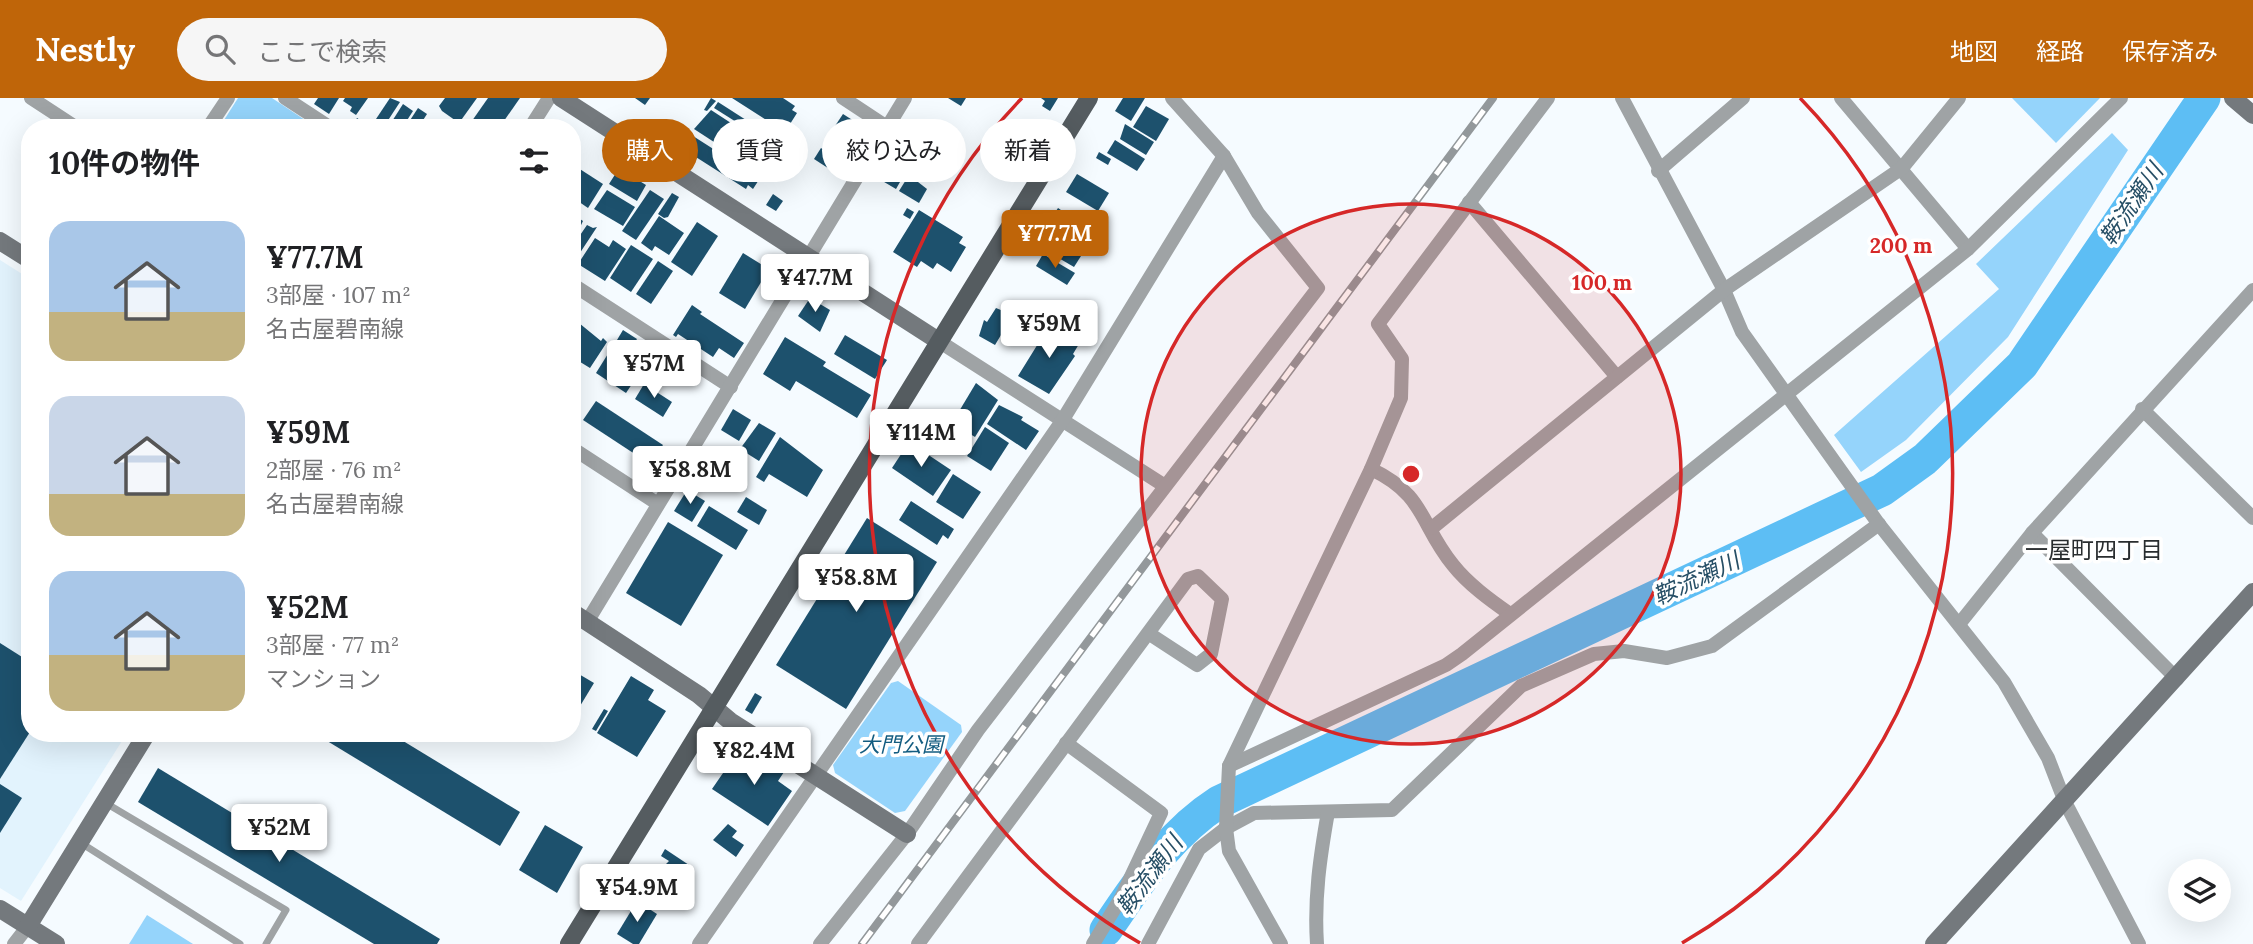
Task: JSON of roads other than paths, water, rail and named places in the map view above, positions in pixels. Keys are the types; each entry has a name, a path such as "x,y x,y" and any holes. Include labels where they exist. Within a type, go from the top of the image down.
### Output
{"main road":[{"path":"569,944 937,340 1088,98"}],"street":[{"path":"31,98 63,119"},
{"path":"214,119 228,98"},
{"path":"285,98 317,119"},
{"path":"536,119 549,98"},
{"path":"561,98 1164,486"},
{"path":"843,98 875,119"},
{"path":"892,119 905,98"},
{"path":"820,944 907,834 978,730 1318,288 1258,213 1224,156 1172,98"},
{"path":"1281,944 1229,851 1226,828 1229,769 1371,469 1401,398 1402,359 1378,324 1548,98"},
{"path":"1622,98 1658,171 1724,290 1742,332 1878,523 1960,623 2004,682 2048,758 2065,802 2138,944"},
{"path":"1658,171 1743,98"},
{"path":"1841,98 1968,249"},
{"path":"1432,528 1724,290 1902,168 1959,98"},
{"path":"1229,769 1446,665 1968,249 2121,98"},
{"path":"2233,98 2250,112"},
{"path":"699,944 1062,421 1224,156"},
{"path":"581,614 658,504 854,182"},
{"path":"1469,202 1617,377"},
{"path":"0,241 21,254"},
{"path":"581,290 731,387"},
{"path":"1960,623 2032,533 2253,290"},
{"path":"2142,409 2253,518"},
{"path":"581,454 658,504"},
{"path":"1371,469 1389,477 1413,500 1453,566 1510,614"},
{"path":"1148,944 1199,849 1226,828 1254,813 1392,810 1521,687 1594,654 1624,652 1667,659 1712,646 1878,523"},
{"path":"2032,533 2177,679"},
{"path":"918,944 1066,743 1188,579 1198,576 1222,599 1211,654 1197,666 1148,633"},
{"path":"1934,944 2177,679 2253,592"},
{"path":"581,618 907,834"},
{"path":"14,944 28,926 141,742"},
{"path":"1066,743 1161,813 1121,898 1093,944"},
{"path":"1317,944 1317,878 1328,812"},
{"path":"0,909 56,944"}],"lane":[{"path":"104,802 286,910 266,944"},
{"path":"79,842 240,944"}],"waterway":[{"name":"鞍流瀬川","path":"1106,930 1170,844 1219,802 1882,490 1925,459 2022,365 2204,98"}],"railway":[{"path":"862,944 1493,98"}],"district":[{"name":"一屋町四丁目","path":"2094,549"}],"park label":[{"name":"大門公園","path":"901,744"}]}
